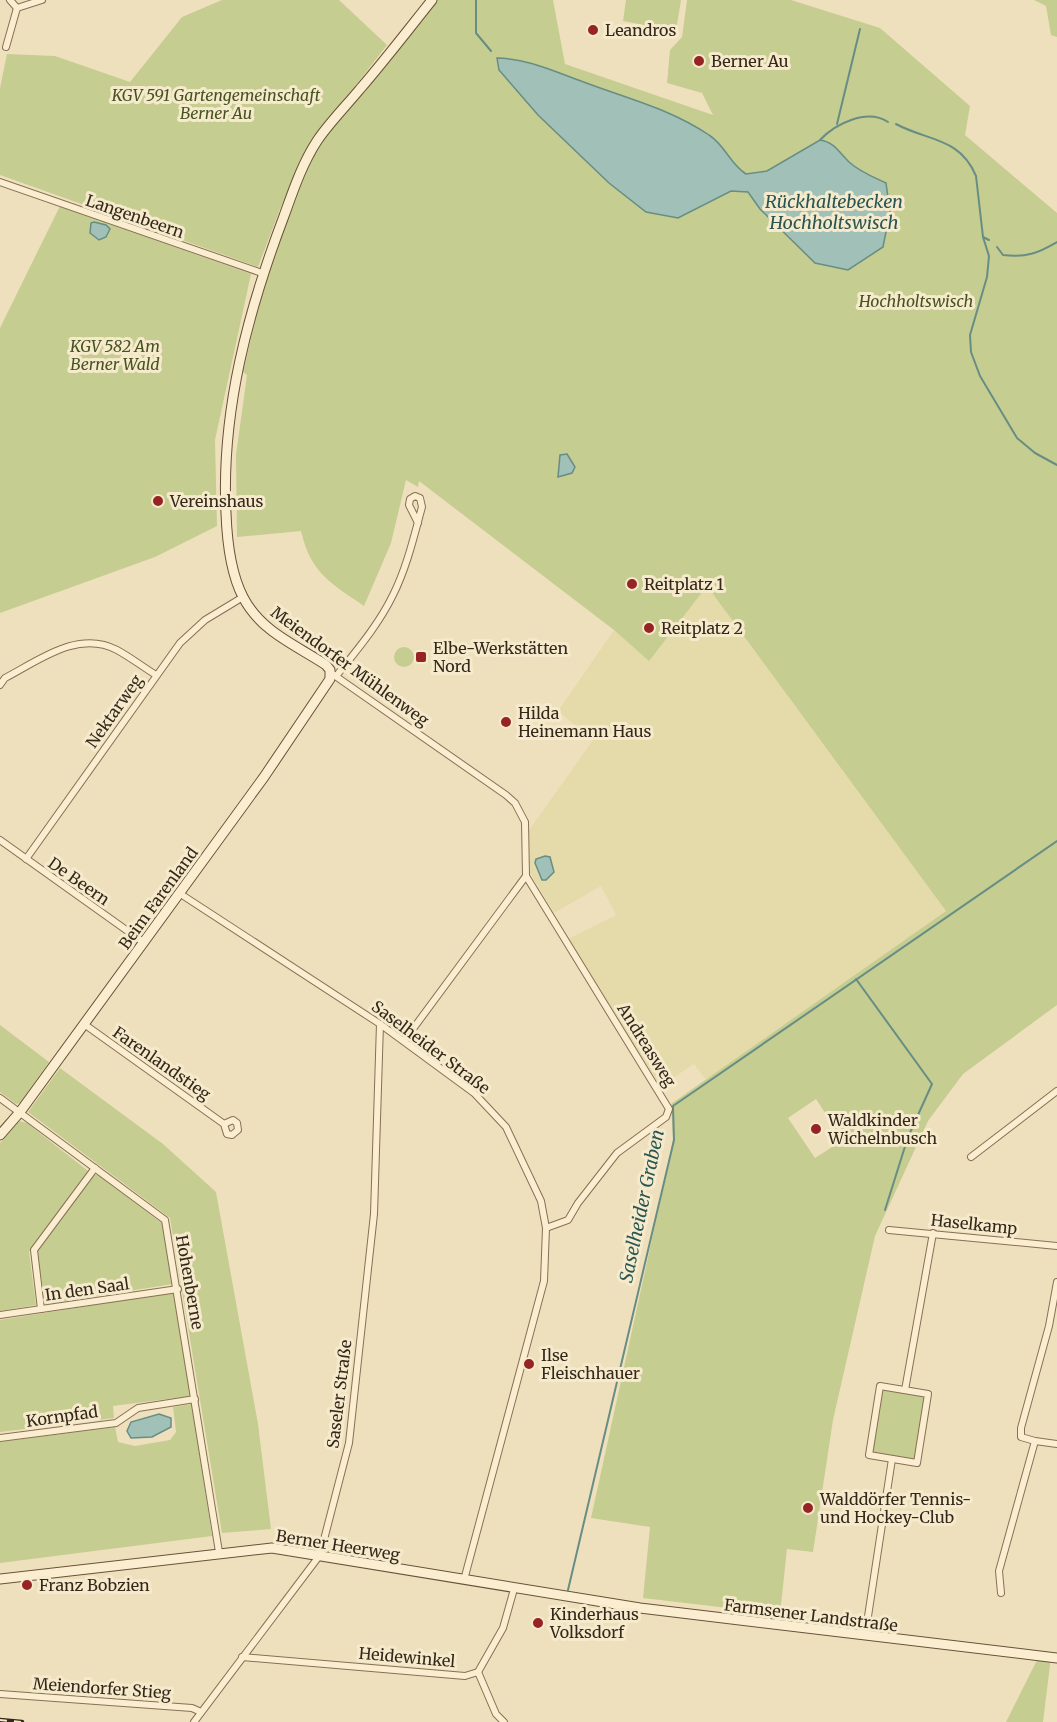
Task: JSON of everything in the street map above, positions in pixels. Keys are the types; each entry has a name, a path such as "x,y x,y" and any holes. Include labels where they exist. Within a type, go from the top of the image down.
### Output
{"street":[{"path":"10,0 17,8"},
{"path":"17,8 42,0"},
{"name":"Meiendorfer Mühlenweg","path":"432,0 316,142 298,179 262,273 242,354 225,449 228,537 233,568 243,597 268,628 298,650 324,663 334,674 515,803 525,822 527,833 526,876"},
{"path":"6,47 17,8"},
{"name":"Langenbeern","path":"0,182 262,273"},
{"path":"334,674 391,600 401,578 418,522"},
{"name":"Nektarweg","path":"26,859 180,643 205,620 243,597"},
{"path":"0,685 2,678 66,646 82,642 116,649 156,675"},
{"name":"Beim Farenland","path":"0,1135 20,1112 270,768 334,674"},
{"name":"De Beern","path":"0,840 143,942"},
{"path":"404,1041 526,876"},
{"name":"Andreasweg","path":"526,876 669,1109 666,1118 617,1153 578,1203 568,1220 546,1228"},
{"name":"Saselheider Straße","path":"179,893 380,1024 474,1093 506,1128 541,1201 546,1228 544,1281 464,1581"},
{"name":"Farenlandstieg","path":"84,1024 225,1124"},
{"name":"Saseler Straße","path":"197,1717 320,1556 349,1443 374,1214 380,1024"},
{"path":"971,1157 1057,1091"},
{"name":"Hohenberne","path":"0,1098 165,1220 219,1552"},
{"path":"41,1309 34,1250 95,1168"},
{"name":"Haselkamp","path":"889,1230 1057,1246"},
{"path":"905,1390 933,1233"},
{"path":"1057,1282 1049,1326 1021,1428 1021,1437 1035,1442 1057,1444"},
{"name":"In den Saal","path":"0,1316 178,1289"},
{"path":"880,1386 928,1394 917,1463 892,1459 869,1455 880,1386"},
{"name":"Kornpfad","path":"0,1438 116,1423 138,1408 195,1400"},
{"path":"1001,1593 999,1571 1035,1442"},
{"path":"865,1636 892,1459"},
{"name":"Berner Heerweg","path":"0,1579 219,1552 272,1548 563,1597"},
{"name":"Heidewinkel","path":"242,1656 465,1676 478,1671 503,1628 514,1589"},
{"name":"Farmsener Landstraße","path":"563,1597 1057,1658"},
{"path":"478,1671 496,1714 504,1722"},
{"name":"Meiendorfer Stieg","path":"0,1694 192,1708 197,1717"}],"shaded area":[{"path":"707,586 946,911 706,1080 694,1064 661,1086 589,978 568,939 616,915 601,886 554,913 530,873 526,860 527,833 593,740 558,711 614,630 649,660"}],"green space":[{"name":"KGV 591 Gartengemeinschaft Berner Au","path":"222,0 339,0 387,45 311,143 280,209 258,267 0,175 0,88 7,54 55,56 130,82 182,17"},
{"name":"Hochholtswisch","path":"437,0 553,0 565,64 713,115 702,93 667,83 670,50 682,37 687,0 791,0 880,28 970,106 965,135 1057,213 1057,1005 963,1074 928,1121 875,1236 833,1420 813,1552 787,1549 780,1614 643,1598 650,1527 591,1518 668,1166 673,1139 671,1104 946,911 707,586 649,661 614,630 419,481 418,487 406,480 391,543 364,606 332,584 317,568 310,558 301,531 237,537 236,455 247,375 243,372 262,292 284,224 313,154 341,116","holes":["816,1099 843,1140 815,1158 788,1118"]},
{"path":"626,0 681,0 676,31 623,21"},
{"path":"1034,0 1057,0 1057,37 1051,35 1046,6"},
{"name":"KGV 582 Am Berner Wald","path":"60,206 251,274 215,440 217,526 155,557 0,613 0,328"},
{"path":"404,647 411,650 414,657 411,664 404,667 397,664 394,657 397,650"},
{"path":"0,1025 49,1062 20,1103 16,1104 0,1092"},
{"path":"60,1068 163,1144 216,1192 258,1424 271,1529 222,1533 170,1218 28,1112"},
{"path":"19,1121 27,1123 88,1171 29,1252 36,1305 0,1311 0,1143"},
{"path":"94,1175 98,1175 163,1224 173,1284 46,1304 37,1255 39,1247"},
{"path":"175,1292 191,1396 113,1406 114,1418 0,1432 0,1320"},
{"path":"881,1387 927,1394 916,1461 871,1454"},
{"path":"192,1404 212,1536 0,1563 0,1442 115,1427 118,1442 135,1446 170,1440 176,1432 173,1407"},
{"path":"1039,1656 1051,1657 1043,1722 1006,1722"}],"water":[{"name":"Rückhaltebecken Hochholtswisch","path":"497,58 519,60 539,66 646,104 678,118 715,139 740,170 746,174 767,171 820,140 829,143 858,169 886,183 890,212 883,247 848,270 815,263 760,209 748,192 731,191 678,218 646,212 609,183 538,115 499,70"},
{"path":"91,223 106,225 110,229 106,237 99,240 90,233"},
{"path":"567,454 575,467 572,473 558,477 560,455"},
{"path":"550,857 554,872 546,880 542,880 535,863 536,859"},
{"path":"159,1414 171,1418 171,1427 152,1437 131,1438 127,1431 131,1422"}],"waterway":[{"name":"Berner Au","path":"476,0 476,33 491,51"},
{"path":"837,124 860,29"},
{"name":"Berner Au","path":"820,140 834,128 861,117 880,118 888,122"},
{"name":"Berner Au","path":"896,124 952,147 969,163 976,176 983,237 989,256 987,277 970,335 971,352 980,376 1017,438 1035,453 1057,465"},
{"name":"Berner Au","path":"983,237 989,240"},
{"path":"997,247 1003,255 1018,256 1038,252 1057,242"},
{"name":"Saselheider Graben","path":"568,1590 674,1140 673,1106 1057,841"},
{"path":"856,979 932,1084 908,1137 885,1210"}],"railway":[{"path":"0,1720 22,1722"}],"place":[{"name":"Leandros","path":"593,30"},
{"name":"Berner Au","path":"699,61"},
{"name":"Vereinshaus","path":"158,501"},
{"name":"Reitplatz 1","path":"632,584"},
{"name":"Reitplatz 2","path":"649,628"},
{"name":"Elbe-Werkstätten Nord","path":"421,657"},
{"name":"Hilda Heinemann Haus","path":"506,722"},
{"name":"Waldkinder Wichelnbusch","path":"816,1129"},
{"name":"Ilse Fleischhauer","path":"529,1364"},
{"name":"Walddörfer Tennis- und Hockey-Club","path":"808,1508"},
{"name":"Franz Bobzien","path":"27,1585"},
{"name":"Kinderhaus Volksdorf","path":"538,1623"}]}
